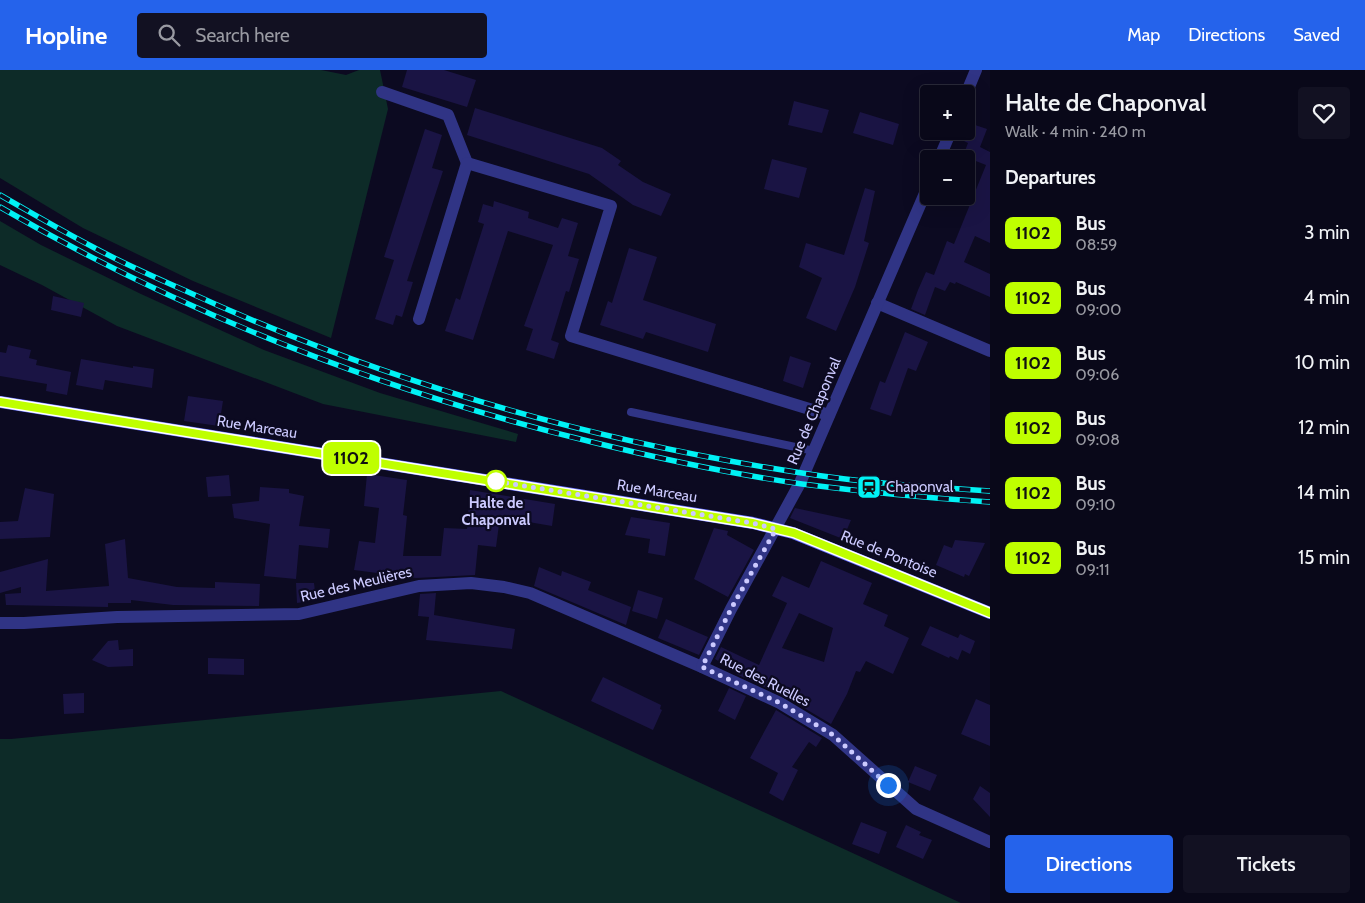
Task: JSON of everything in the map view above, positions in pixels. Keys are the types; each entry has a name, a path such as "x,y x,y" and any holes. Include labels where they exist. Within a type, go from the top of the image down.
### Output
{"main road":[{"name":"Rue Marceau","path":"0,402 632,503 752,523 776,529"},
{"name":"Rue de Pontoise","path":"776,529 794,533 990,613"}],"street":[{"path":"970,85 976,70"},
{"path":"382,92 448,116 466,163 419,319"},
{"path":"466,163 611,206 571,336 830,415"},
{"name":"Rue de Chaponval","path":"776,529 800,484 920,205"},
{"path":"877,303 990,351"},
{"name":"Rue des Ruelles","path":"776,529 731,609 702,667 780,703 833,735 916,809 990,842"},
{"name":"Rue des Meulières","path":"0,623 117,617 299,614 419,586 471,583 504,587 530,593 702,667"}],"lane":[{"path":"630,412 814,451"}],"green space":[{"path":"0,70 321,70 346,75 359,70 380,70 388,109 331,338 193,281 83,228 0,178"},
{"path":"0,221 41,245 141,294 264,350 380,393 518,434 516,442 323,404 117,326 42,285 0,265"},
{"path":"501,691 961,903 0,903 0,739"}],"building":[{"path":"407,70 444,70 476,80 467,107 402,87"},
{"path":"794,101 829,110 822,133 788,125"},
{"path":"475,108 602,148 621,161 618,165 643,182 671,194 661,216 633,205 589,174 467,135"},
{"path":"860,112 899,124 893,145 853,133"},
{"path":"975,125 987,129 980,147 990,152 990,243 975,236 964,262 990,274 990,297 956,282 955,284 950,282 945,291 935,287 925,315 911,309 918,290 926,272 934,275 947,241 954,244 970,205 975,205 975,192 986,165 975,161 975,150 965,150 968,143 962,140 975,140"},
{"path":"425,129 442,135 432,168 443,171 407,281 413,282 402,317 396,315 393,325 375,319 394,260 384,257"},
{"path":"772,159 807,168 799,198 764,189"},
{"path":"865,188 875,191 864,241 869,243 855,287 836,331 806,318 822,278 799,267 806,243 844,255"},
{"path":"494,201 529,212 528,218 558,228 562,218 578,223 568,256 579,259 569,292 566,291 551,340 559,343 554,359 526,350 533,329 524,326 553,245 508,231 473,340 445,331 456,298 460,300 484,224 478,222 483,204 493,207"},
{"path":"629,248 657,257 643,300 716,324 708,352 646,332 643,339 600,325 608,301 612,303"},
{"path":"53,296 84,303 81,317 51,310"},
{"path":"905,332 928,342 916,371 908,368 891,416 870,409 880,381 885,383"},
{"path":"8,345 31,350 29,358 37,360 36,365 71,372 67,395 46,391 47,384 0,376 0,352 6,353"},
{"path":"790,356 811,363 803,388 783,381"},
{"path":"81,359 133,368 133,366 154,369 152,388 105,380 103,390 76,385"},
{"path":"188,396 223,401 219,426 184,421"},
{"path":"367,474 407,480 403,515 407,516 403,556 441,556 444,528 467,529 470,490 555,504 552,526 500,517 496,547 478,545 475,575 416,578 354,570 359,541 375,543 379,508 364,506"},
{"path":"229,475 231,496 208,497 206,477"},
{"path":"260,487 289,489 289,493 304,496 299,526 330,529 328,548 299,545 296,579 264,576 270,524 234,518 232,504 259,501"},
{"path":"25,488 54,494 50,537 0,539 0,522 18,521"},
{"path":"795,508 851,520 843,539 790,518"},
{"path":"631,517 670,523 665,556 648,553 650,539 625,535"},
{"path":"714,528 728,531 727,535 754,550 728,597 694,579"},
{"path":"125,539 128,578 177,587 215,588 215,582 260,584 259,606 173,605 131,600 131,603 108,603 108,607 6,605 5,594 21,593 21,587 0,593 0,572 48,559 46,591 109,586 105,544"},
{"path":"955,540 985,543 969,576 965,574 964,577 936,565 944,545 952,548"},
{"path":"821,561 872,583 863,604 888,615 884,626 909,638 893,674 866,661 860,672 856,671 847,694 831,724 784,696 736,674 736,672 715,659 721,647 759,665 787,603 772,596 782,576 809,588","holes":["799,613 833,628 824,662 782,648"]},
{"path":"539,567 561,576 562,571 591,582 588,590 631,607 626,625 534,586"},
{"path":"296,583 314,583 316,600 297,603"},
{"path":"638,590 663,598 657,619 632,611"},
{"path":"436,593 434,615 515,629 512,649 426,640 429,617 418,616 420,594"},
{"path":"666,619 708,637 699,655 658,638"},
{"path":"930,626 958,638 960,634 975,641 970,654 962,650 958,660 950,656 949,658 921,645"},
{"path":"118,640 119,650 133,649 133,666 108,667 92,660 108,641"},
{"path":"208,658 244,659 244,675 208,674"},
{"path":"603,677 661,705 660,709 662,710 653,730 591,701"},
{"path":"729,688 746,696 735,720 718,711"},
{"path":"84,693 84,713 64,714 63,694"},
{"path":"976,699 990,705 990,746 961,734"},
{"path":"776,710 822,738 816,747 809,742 792,767 798,770 783,801 769,793 778,773 750,758"},
{"path":"915,766 937,775 930,791 908,782"},
{"path":"980,786 990,793 990,817 973,799"},
{"path":"861,822 887,832 879,854 852,844"},
{"path":"906,825 921,832 919,835 932,840 923,859 896,847"}],"railway":[{"path":"0,195 114,258 260,323 335,353 411,380 488,404 644,444 723,460 849,479 990,491"},
{"path":"0,207 70,246 141,282 287,346 362,374 515,422 670,460 776,480 919,497 990,502"}],"bus line":[{"name":"1102","path":"0,402 752,523 794,533 990,613"}],"place":[{"name":"Halte de Chaponval","path":"496,481"},
{"name":"Chaponval","path":"869,487"}],"route":[{"path":"496,481 488,480 752,523 776,529 731,609 702,667 780,703 833,735 888,785"}]}
